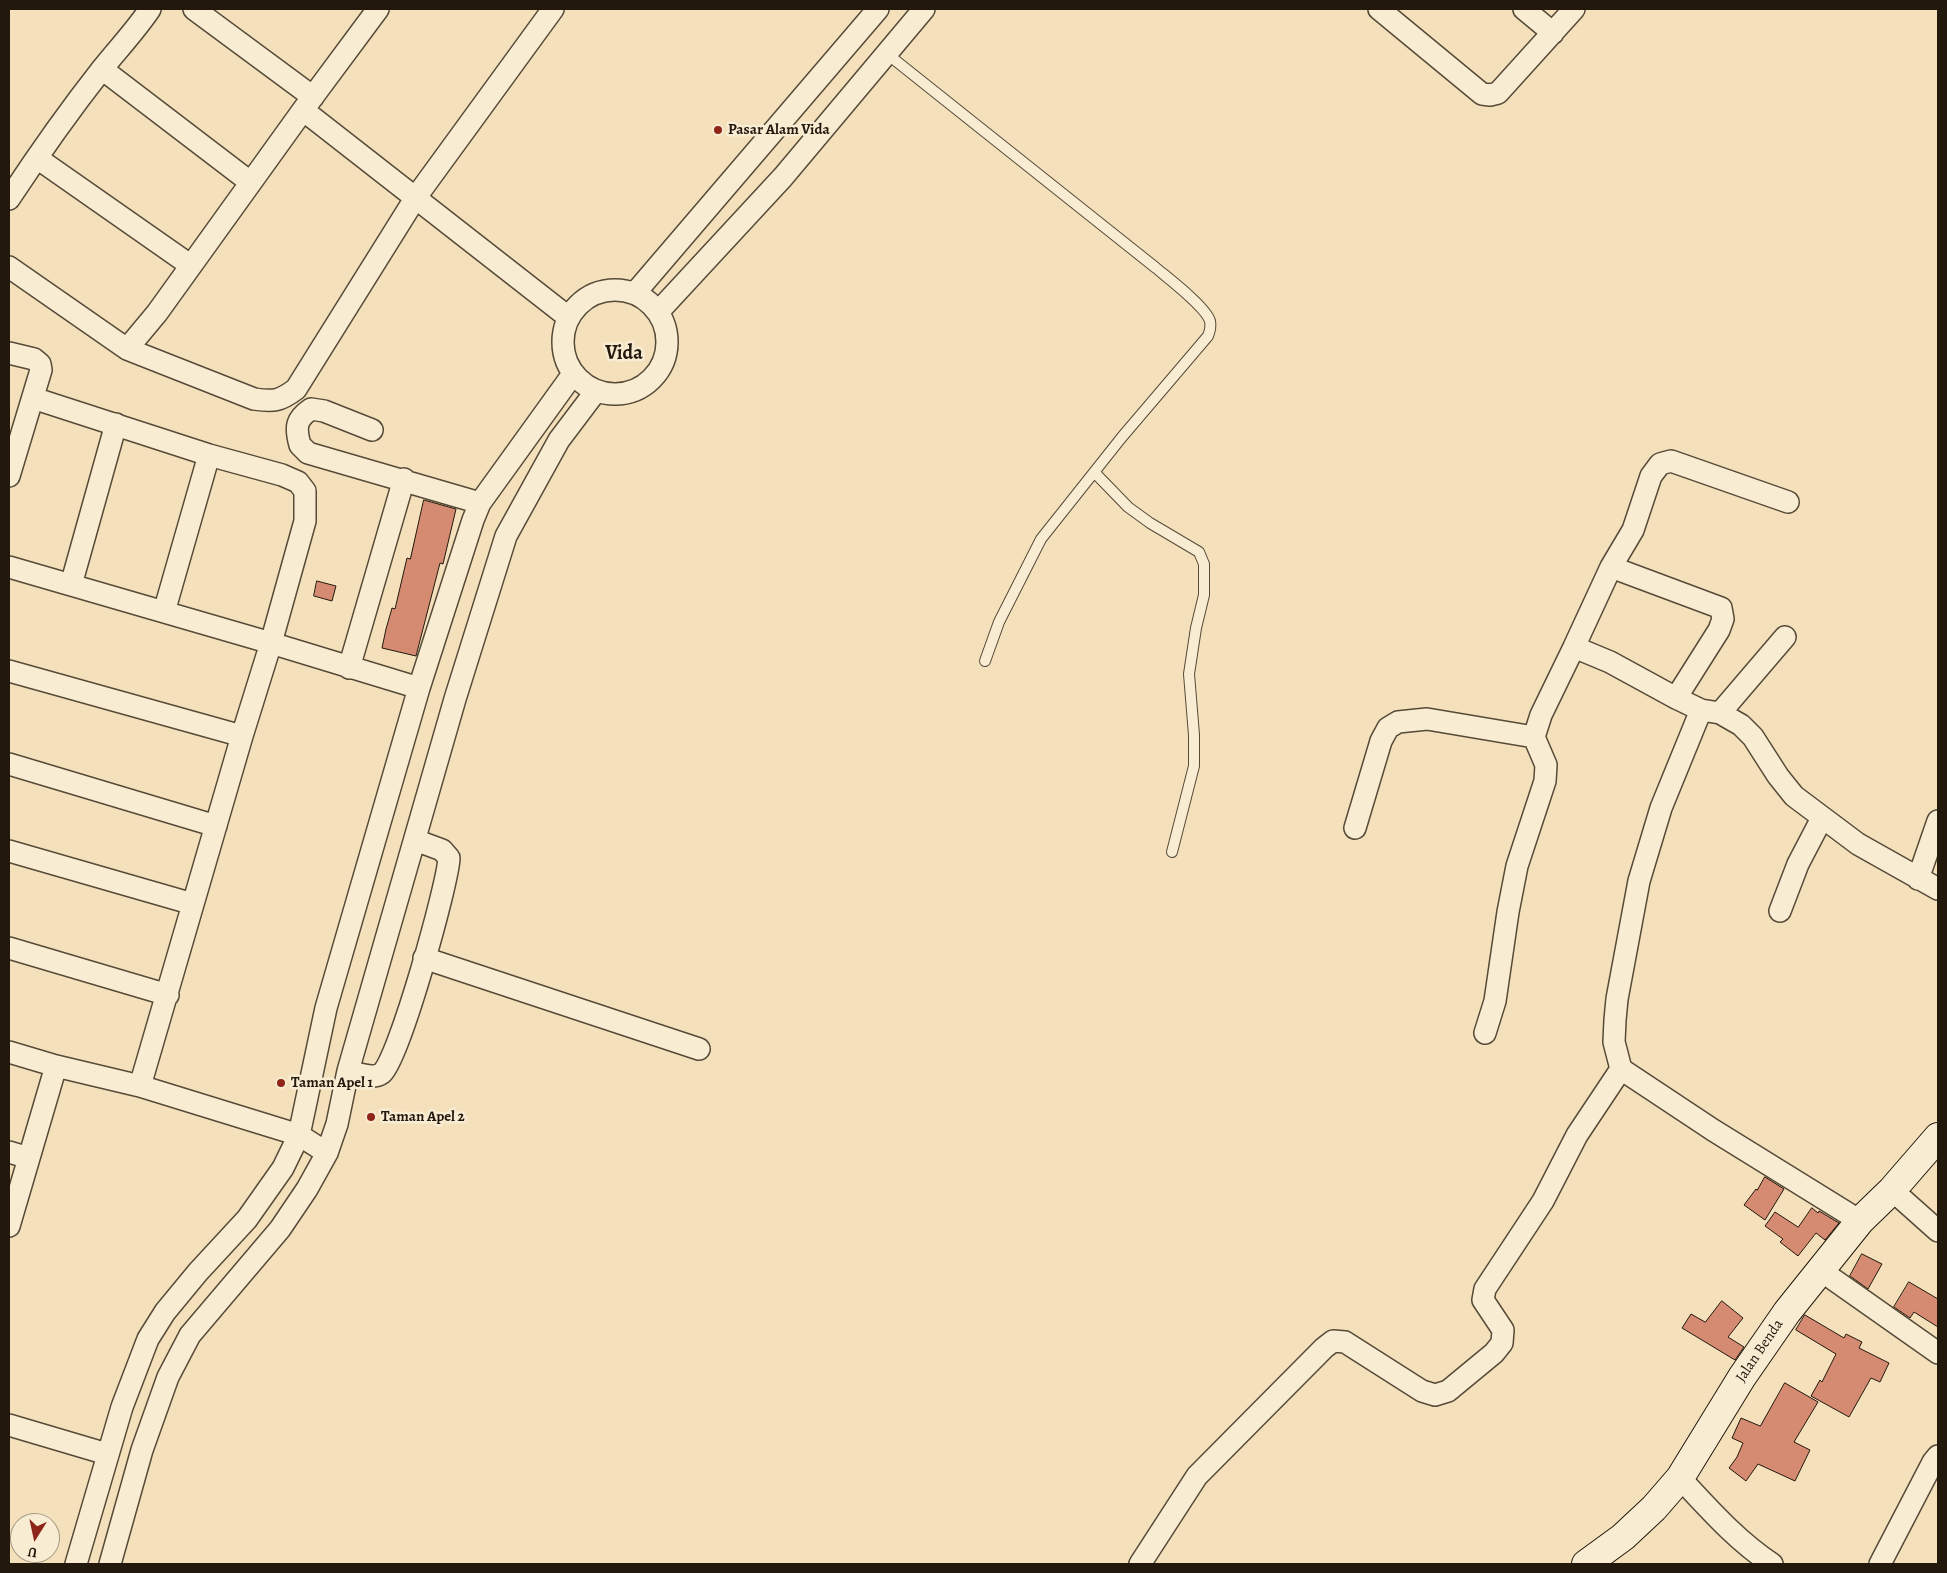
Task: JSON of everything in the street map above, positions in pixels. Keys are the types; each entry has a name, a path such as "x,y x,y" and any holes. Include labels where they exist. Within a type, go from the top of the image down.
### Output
{"street":[{"path":"9,199 102,69 150,9"},
{"path":"194,9 308,103 416,198 568,317"},
{"path":"127,349 157,312 378,9"},
{"path":"9,267 127,349 254,399 271,402 284,399 296,389 416,198 553,9"},
{"path":"635,293 878,9"},
{"path":"658,312 783,177 924,9"},
{"path":"1380,9 1482,94 1490,95 1498,93 1574,9"},
{"path":"1524,9 1553,33"},
{"path":"102,69 250,182"},
{"path":"37,158 190,265"},
{"path":"620,290 635,293 648,301 658,312 665,325 668,340 666,355 661,368 646,384 626,394 596,391 583,384 573,374 565,360 562,345 568,317 578,304 591,295 605,291 620,290"},
{"path":"9,353 34,360 40,364 41,370 9,476"},
{"path":"76,1564 122,1407 148,1339 176,1299 247,1219 283,1168 299,1136 326,1008 419,688 473,520 482,500 573,374"},
{"path":"110,1564 142,1450 172,1368 190,1335 280,1229 307,1189 327,1153 337,1124 348,1071 455,699 506,536 559,440 596,391"},
{"path":"33,398 209,455 282,475 298,482 305,491 305,521 271,643 140,1086"},
{"path":"372,430 324,411 311,409 301,416 297,427 300,446 308,453 482,500 518,513"},
{"path":"71,585 116,424"},
{"path":"164,612 209,455"},
{"path":"1485,1033 1494,1001 1517,866 1545,781 1546,765 1534,737 1541,714 1611,567 1632,530 1651,476 1660,464 1671,462 1788,502"},
{"path":"349,668 404,480"},
{"path":"9,567 419,688"},
{"path":"1611,567 1721,608 1723,619 1719,630 1676,698"},
{"path":"1785,637 1711,712 1661,808 1639,881 1616,1013 1614,1042 1621,1069 1713,1130 1860,1221"},
{"path":"1574,647 1610,662 1676,698 1741,725 1752,737 1794,796 1858,844 1938,890"},
{"path":"9,671 242,736"},
{"path":"1355,828 1380,741 1388,728 1398,722 1427,719 1534,737"},
{"path":"9,764 216,826"},
{"path":"1780,910 1798,864 1822,818"},
{"path":"1918,879 1938,821"},
{"path":"348,1071 370,1076 380,1075 388,1066 408,1014 448,870 449,858 442,850 415,840"},
{"path":"9,851 193,904"},
{"path":"9,948 168,995"},
{"path":"424,958 699,1049"},
{"path":"9,1052 56,1066 140,1086 299,1136 327,1153"},
{"path":"9,1226 56,1066"},
{"path":"1140,1564 1196,1476 1333,1341 1345,1342 1422,1391 1436,1395 1448,1391 1494,1353 1502,1343 1503,1330 1483,1300 1485,1289 1543,1201 1577,1135 1621,1069"},
{"name":"Jalan Benda","path":"1586,1564 1623,1537 1654,1508 1680,1478 1742,1377 1787,1312 1860,1221 1892,1190 1938,1138"},
{"path":"9,1152 29,1158"},
{"path":"1892,1190 1938,1231"},
{"path":"1820,1270 1938,1352"},
{"path":"9,1425 107,1454"},
{"path":"1880,1564 1933,1462 1938,1456"},
{"path":"1680,1478 1718,1519 1751,1550 1772,1564"}],"lane":[{"path":"886,53 1156,268 1197,303 1208,316 1210,329 1208,336 1122,437 1041,540 999,622 985,661"},
{"path":"1095,473 1128,508 1150,524 1199,552 1204,564 1204,595 1196,628 1189,674 1194,735 1194,766 1172,852"}],"building":[{"path":"424,500 456,509 443,564 440,563 416,656 382,648 392,608 395,609 407,558 410,559"},
{"path":"317,581 336,586 332,601 314,596"},
{"path":"1765,1177 1784,1189 1765,1220 1744,1205"},
{"path":"1812,1208 1839,1223 1825,1240 1816,1233 1798,1256 1780,1242 1783,1239 1765,1226 1775,1212 1798,1227"},
{"path":"1862,1254 1882,1264 1868,1289 1850,1276"},
{"path":"1909,1282 1938,1299 1938,1327 1914,1312 1910,1318 1894,1307"},
{"path":"1722,1301 1743,1318 1728,1337 1744,1347 1735,1360 1682,1328 1691,1314 1705,1322"},
{"path":"1805,1315 1844,1338 1846,1334 1862,1342 1859,1348 1889,1363 1880,1382 1871,1378 1849,1417 1811,1396 1820,1380 1822,1382 1836,1354 1796,1330"},
{"path":"1785,1383 1818,1402 1794,1442 1810,1450 1795,1481 1758,1464 1746,1481 1729,1468 1737,1457 1743,1443 1732,1438 1741,1418 1760,1426"}],"place":[{"name":"Pasar Alam Vida","path":"718,130"},
{"name":"Taman Apel 1","path":"281,1083"},
{"name":"Taman Apel 2","path":"371,1117"}],"district":[{"name":"Vida","path":"624,354"}]}
